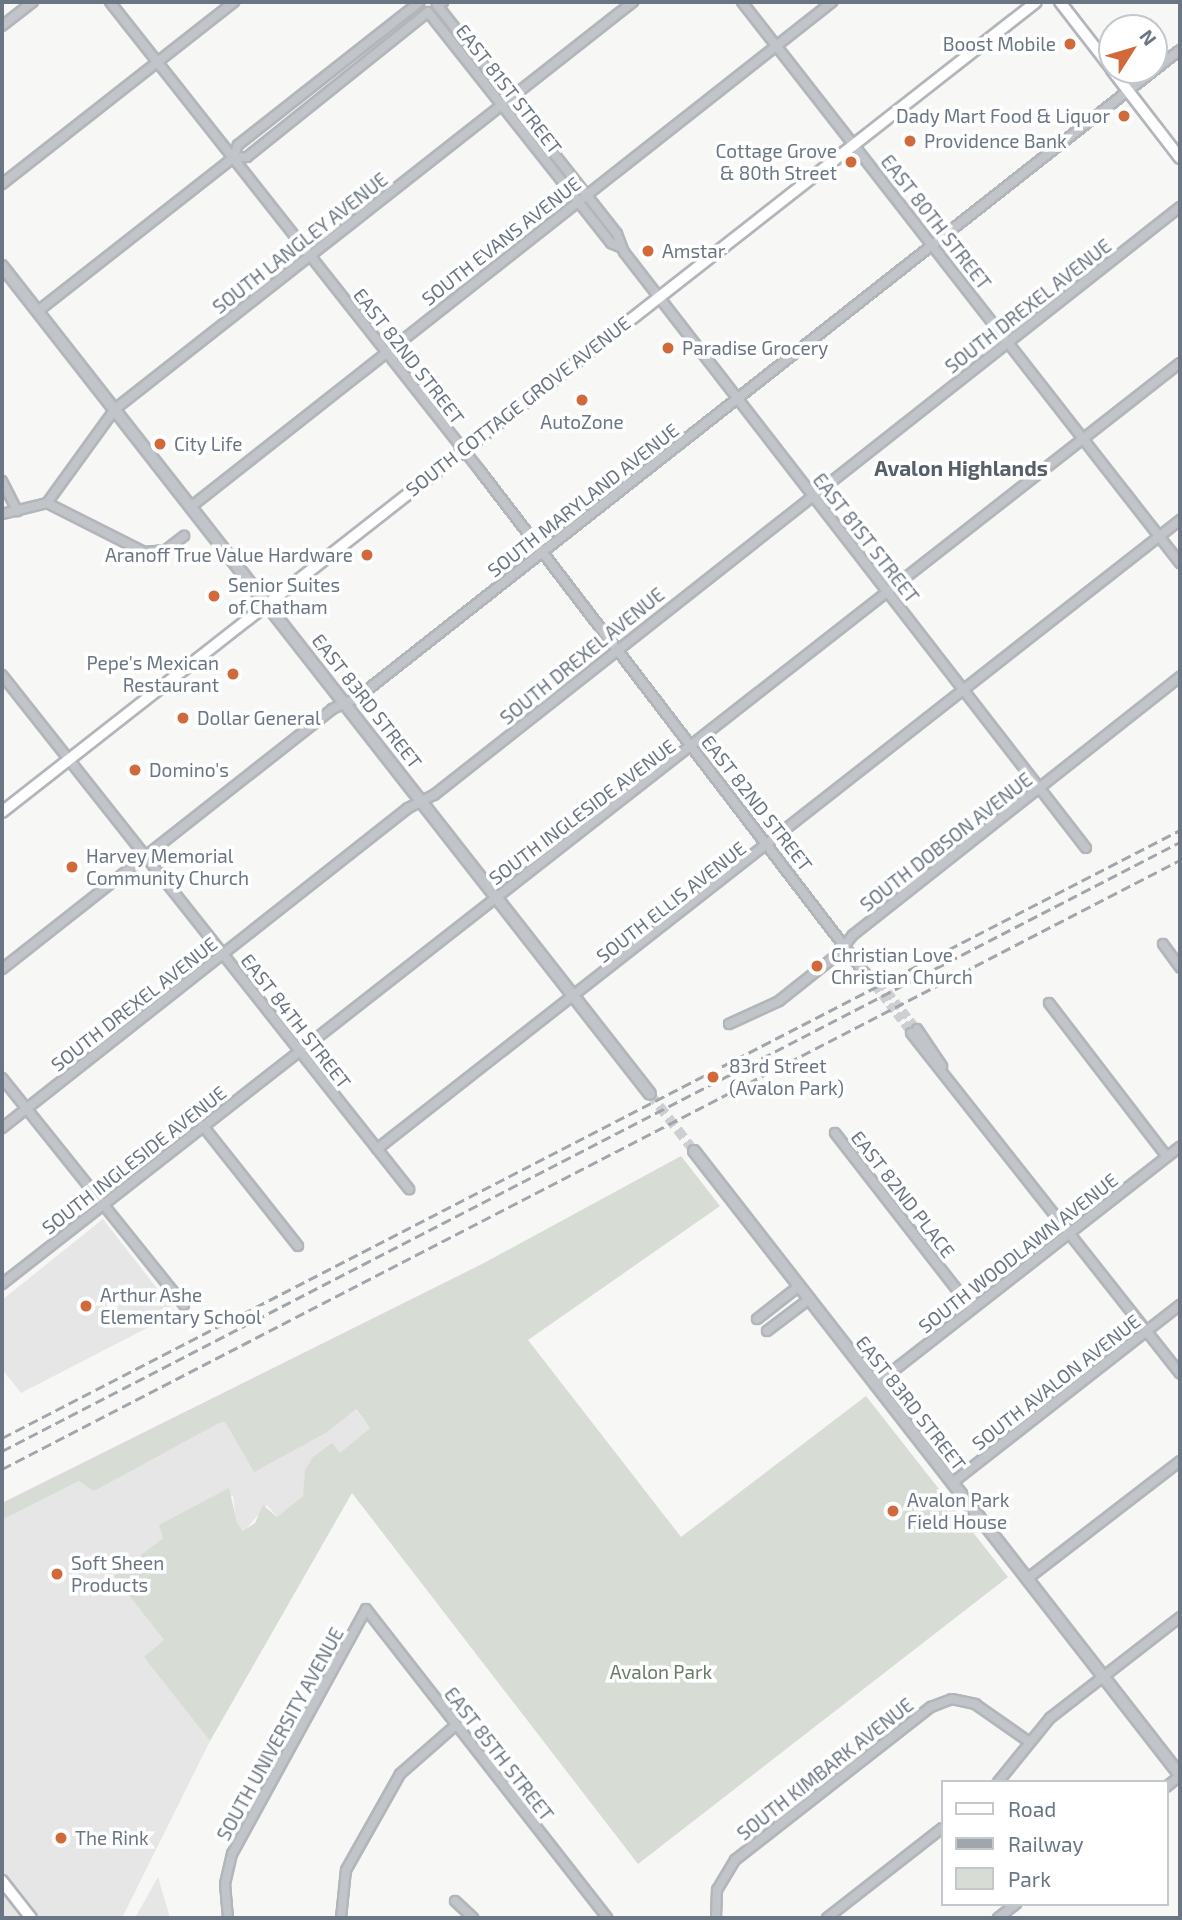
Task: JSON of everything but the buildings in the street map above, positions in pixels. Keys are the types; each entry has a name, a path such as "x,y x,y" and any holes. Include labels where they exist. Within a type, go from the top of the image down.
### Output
{"main road":[{"name":"SOUTH COTTAGE GROVE AVENUE","path":"2,812 853,142 1036,2"},
{"path":"1060,2 1098,52"},
{"path":"1123,84 1180,158"},
{"path":"2,1881 31,1918"}],"street":[{"path":"2,26 33,2"},
{"name":"EAST 82ND STREET","path":"110,2 870,974"},
{"path":"2,184 234,2"},
{"name":"SOUTH LANGLEY AVENUE","path":"47,503 114,409 633,2"},
{"name":"EAST 80TH STREET","path":"742,2 1180,563"},
{"name":"SOUTH EVANS AVENUE","path":"191,506 832,2"},
{"path":"38,311 233,158 238,145 421,3"},
{"name":"EAST 81ST STREET","path":"421,3 501,106 582,198"},
{"path":"233,158 247,157 439,3"},
{"name":"EAST 81ST STREET","path":"439,3 582,198 1086,848"},
{"name":"SOUTH MARYLAND AVENUE","path":"2,969 332,709 346,702 542,552 1180,50"},
{"path":"320,80 330,92"},
{"name":"SOUTH DREXEL AVENUE","path":"2,1128 1180,207"},
{"name":"EAST 83RD STREET","path":"2,266 346,702 650,1094"},
{"name":"SOUTH INGLESIDE AVENUE","path":"2,1284 299,1050 693,747 1180,363"},
{"path":"2,481 17,511"},
{"path":"2,514 47,503 144,552 166,550 184,536"},
{"name":"SOUTH ELLIS AVENUE","path":"377,1149 769,845 1180,520"},
{"name":"EAST 84TH STREET","path":"2,675 409,1189"},
{"name":"SOUTH DOBSON AVENUE","path":"729,1024 779,1001 845,944 1180,677"},
{"path":"1163,944 1180,967"},
{"path":"1049,1003 1167,1157"},
{"path":"914,1031 1180,1374"},
{"path":"2,1078 184,1305"},
{"path":"203,1126 298,1246"},
{"name":"EAST 82ND PLACE","path":"835,1133 972,1309"},
{"name":"SOUTH WOODLAWN AVENUE","path":"875,1385 1180,1147"},
{"name":"EAST 83RD STREET","path":"694,1151 1180,1776"},
{"path":"757,1319 798,1287"},
{"path":"767,1331 808,1300"},
{"name":"SOUTH AVALON AVENUE","path":"952,1483 1180,1305"},
{"path":"1027,1579 1180,1461"},
{"name":"EAST 85TH STREET","path":"366,1609 607,1918"},
{"name":"SOUTH UNIVERSITY AVENUE","path":"228,1918 225,1884 232,1854 366,1609"},
{"path":"999,1780 1028,1741 1104,1676 1180,1617"},
{"name":"SOUTH KIMBARK AVENUE","path":"716,1918 717,1890 735,1860 931,1707 952,1699 975,1704 1028,1741"},
{"path":"341,1918 346,1870 400,1774 456,1726"},
{"path":"827,1918 940,1830"},
{"path":"455,1901 473,1918"},
{"path":"998,1918 1013,1906"}],"shaded area":[{"name":"Arthur Ashe Elementary School","path":"103,1219 176,1313 21,1393 2,1369 2,1300"},
{"path":"355,1409 370,1428 306,1482 303,1497 277,1517 267,1505 244,1531 236,1523 233,1495 163,1538 115,1576 164,1640 145,1657 210,1741 122,1918 2,1918 2,1520 79,1481 88,1484 218,1423 225,1422 254,1471 326,1433"},
{"path":"158,1877 170,1918 135,1918"}],"green space":[{"name":"Avalon Park","path":"681,1156 720,1206 528,1340 681,1537 866,1396 1008,1577 638,1864 352,1493 210,1741 144,1657 164,1640 114,1576 163,1538 159,1525 229,1488 237,1523 243,1531 255,1523 263,1505 277,1517 303,1496 305,1470 313,1457 332,1443 340,1453 370,1428 356,1409 326,1433 254,1472 225,1422 219,1423 94,1491 79,1481 2,1520 2,1503 482,1264"}],"tunnel":[{"path":"873,973 917,1029"},
{"path":"867,976 911,1033"},
{"path":"650,1094 694,1151"}],"railway":[{"path":"2,1438 1180,830"},
{"path":"2,1451 1180,842"},
{"path":"2,1469 1180,860"}],"place":[{"name":"Boost Mobile","path":"1070,44"},
{"name":"Dady Mart Food & Liquor","path":"1124,116"},
{"name":"Providence Bank","path":"910,141"},
{"name":"Cottage Grove & 80th Street","path":"851,162"},
{"name":"Amstar","path":"648,251"},
{"name":"Paradise Grocery","path":"668,348"},
{"name":"AutoZone","path":"582,400"},
{"name":"City Life","path":"160,444"},
{"name":"Aranoff True Value Hardware","path":"367,555"},
{"name":"Senior Suites of Chatham","path":"214,596"},
{"name":"Pepe's Mexican Restaurant","path":"233,674"},
{"name":"Dollar General","path":"183,718"},
{"name":"Domino's","path":"135,770"},
{"name":"Harvey Memorial Community Church","path":"72,867"},
{"name":"Christian Love Christian Church","path":"817,966"},
{"name":"83rd Street (Avalon Park)","path":"713,1077"},
{"name":"Arthur Ashe Elementary School","path":"86,1306"},
{"name":"Avalon Park Field House","path":"893,1511"},
{"name":"Soft Sheen Products","path":"57,1574"},
{"name":"The Rink","path":"61,1838"}],"district":[{"name":"Avalon Highlands","path":"961,468"}]}
